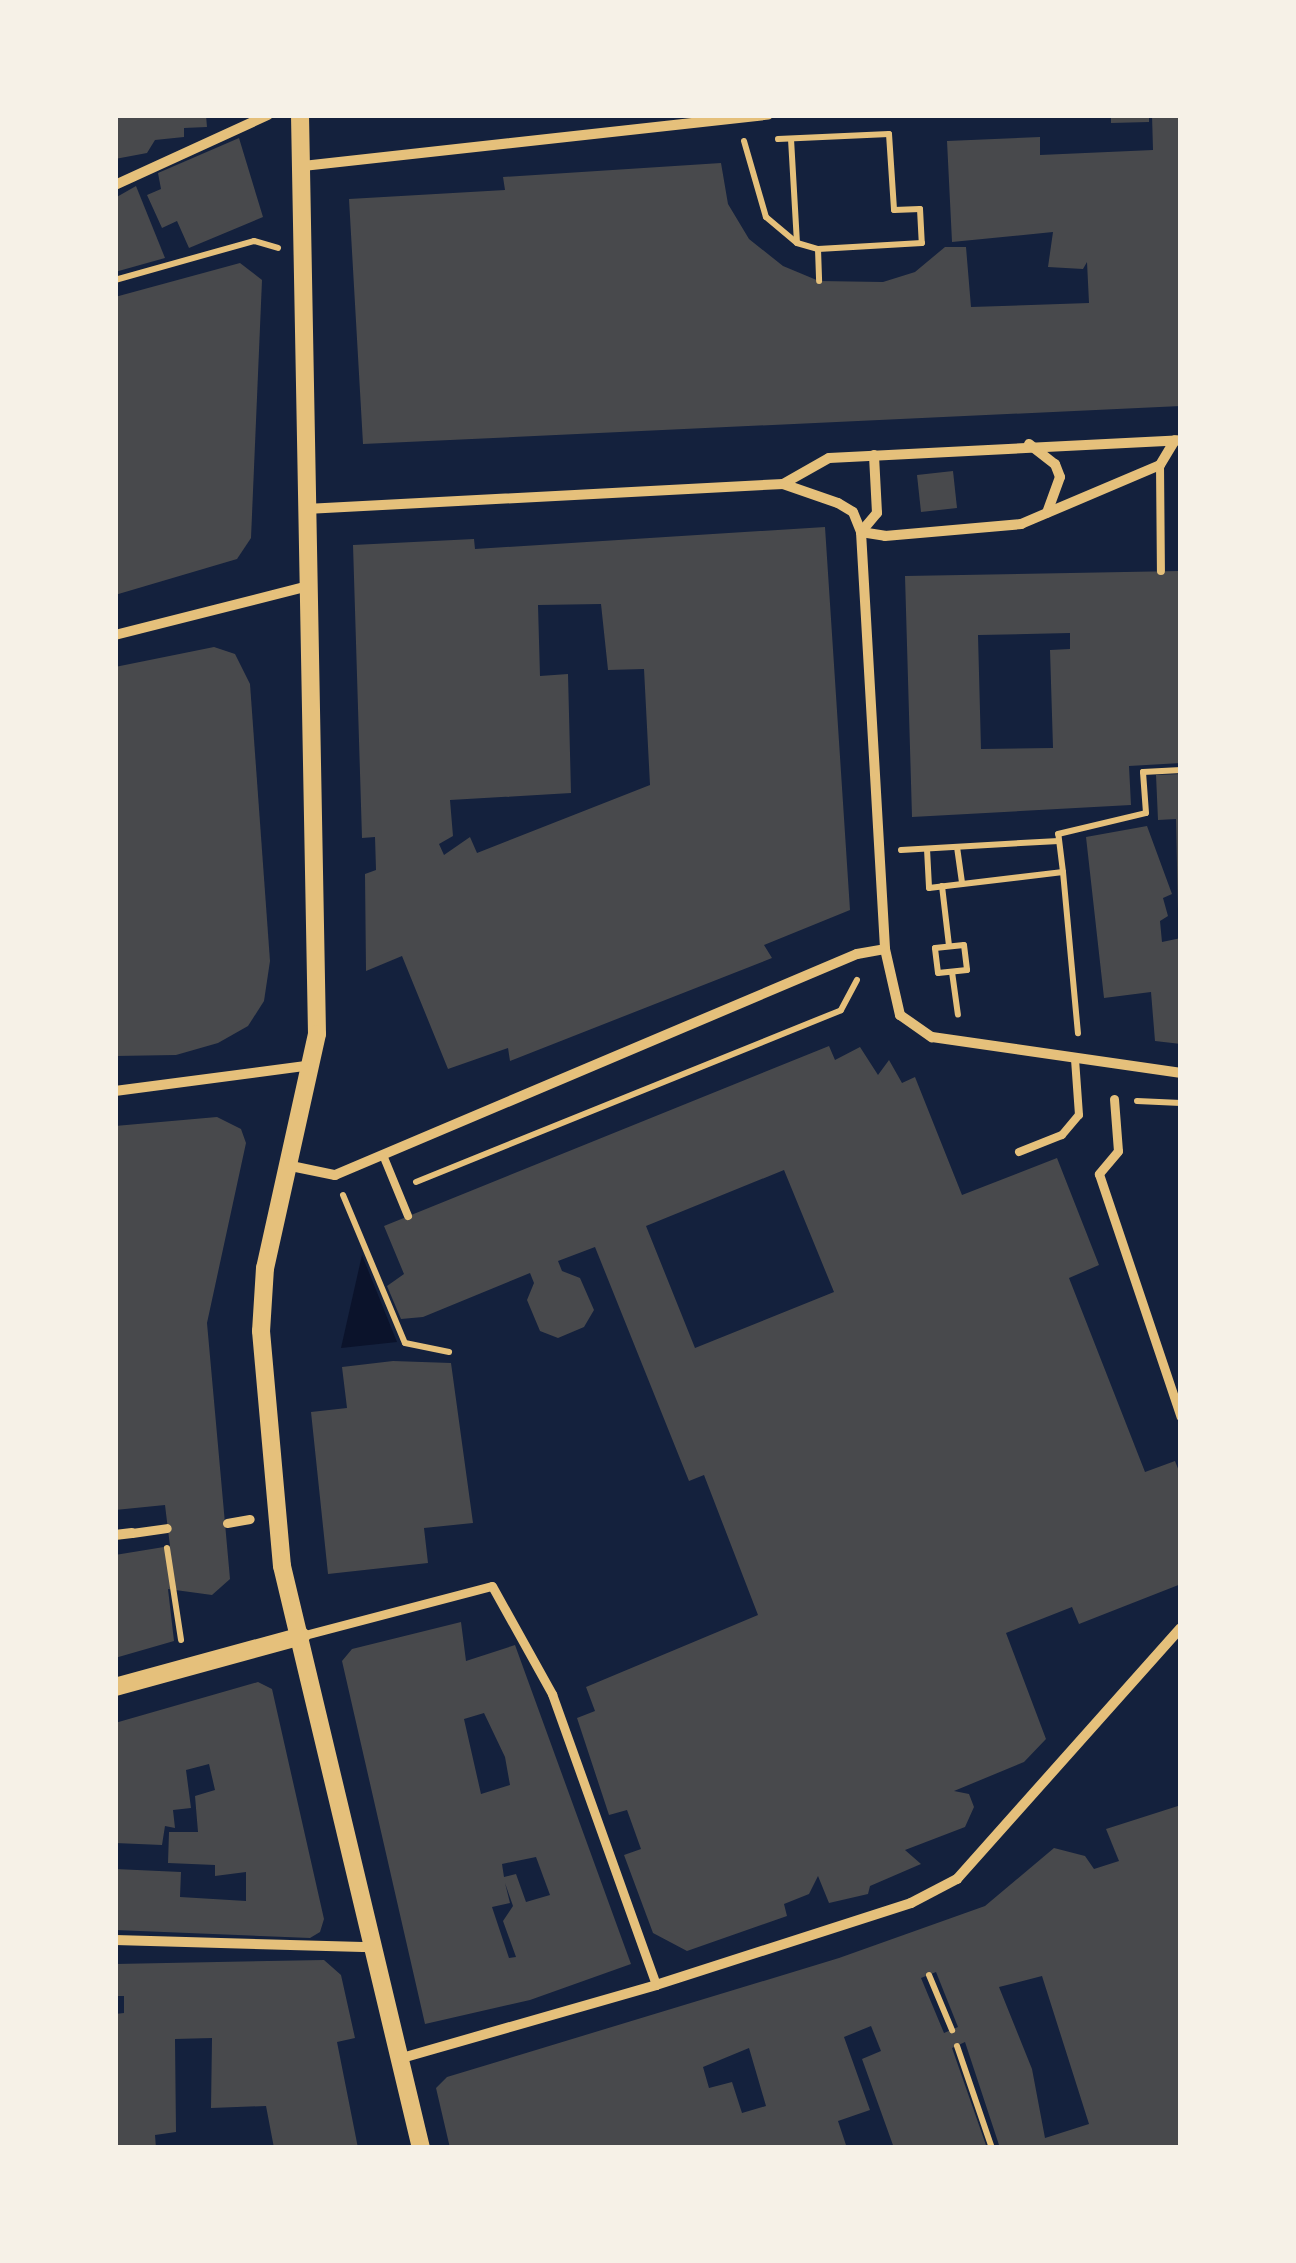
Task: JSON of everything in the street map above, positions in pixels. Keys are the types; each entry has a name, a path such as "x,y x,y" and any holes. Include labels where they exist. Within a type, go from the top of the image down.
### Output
{"street":[{"path":"115,184 268,115"},
{"path":"300,115 314,1065 266,1268 261,1331 282,1566 421,2148"},
{"path":"302,166 768,115"},
{"path":"783,484 812,462 874,455 1028,444 1178,440"},
{"path":"862,532 1004,527 1160,466 1178,440"},
{"path":"1028,444 1055,464 1060,477 1046,512"},
{"path":"862,532 877,513 874,455"},
{"path":"305,509 783,484 838,502 853,512 862,532 885,949 900,1015 913,1029 1181,1074"},
{"path":"115,635 309,586"},
{"path":"291,1166 335,1175 858,954 885,949"},
{"path":"115,1091 314,1065"},
{"path":"1114,1099 1118,1152 1099,1174 1181,1417"},
{"path":"226,1522 250,1519"},
{"path":"115,1535 162,1529"},
{"path":"115,1687 492,1586 544,1679 656,1985"},
{"path":"402,2058 656,1985 903,1905 957,1879 1181,1628"},
{"path":"115,1940 372,1947"}],"lane":[{"path":"1160,466 1161,571"},
{"path":"1019,1152 1062,1135 1080,1115 1075,1059"},
{"path":"383,1155 408,1216"}],"path":[{"path":"889,134 894,210 920,209 922,244 818,249 797,244 757,200 744,138 790,138 889,134"},
{"path":"790,138 797,244"},
{"path":"115,280 254,242 280,248"},
{"path":"818,249 819,281"},
{"path":"1075,1059 1078,997 1058,834 1146,813 1143,772 1181,770"},
{"path":"879,852 1059,841"},
{"path":"957,847 962,884"},
{"path":"927,849 929,888 1063,872"},
{"path":"942,886 949,946"},
{"path":"964,945 967,970 952,972 938,974 935,948 964,945"},
{"path":"952,972 956,1000"},
{"path":"397,1190 841,1010 860,975"},
{"path":"1114,1099 1181,1103"},
{"path":"335,1175 405,1343 449,1352"},
{"path":"162,1529 184,1668"},
{"path":"928,1975 952,2030"},
{"path":"957,2046 992,2148"}],"water":[{"path":"362,1255 397,1342 341,1348"}],"building":[{"path":"115,115 206,115 207,127 184,128 184,137 155,140 147,153 115,159"},
{"path":"1111,115 1149,115 1149,122 1111,123"},
{"path":"1152,115 1181,115 1181,406 363,444 349,199 505,190 503,177 721,163 728,204 749,239 783,266 819,281 883,282 915,272 945,247 966,247 971,307 1089,303 1087,262 1083,269 1048,267 1053,232 952,242 947,141 1040,137 1040,155 1153,150"},
{"path":"239,138 263,217 189,248 177,221 162,228 147,195 161,189 158,173"},
{"path":"136,186 165,258 115,272 115,198"},
{"path":"240,263 262,280 251,538 237,559 115,595 115,297"},
{"path":"953,471 957,508 921,512 917,475"},
{"path":"825,527 850,910 764,945 772,958 510,1061 508,1048 448,1069 402,956 366,971 365,874 376,870 375,837 362,838 353,545 474,539 475,549","holes":["601,604 608,670 644,669 650,785 477,853 470,837 444,855 439,844 453,836 450,800 571,793 568,674 540,676 538,605"]},
{"path":"1179,571 1181,763 1129,766 1131,805 912,817 905,576","holes":["1070,633 1070,649 1050,650 1053,748 981,749 978,635"]},
{"path":"214,647 235,654 250,684 270,961 264,1001 248,1026 218,1043 176,1055 115,1056 115,667"},
{"path":"1181,774 1178,911 1176,819 1158,820 1156,775"},
{"path":"1147,826 1172,894 1163,898 1168,916 1160,921 1162,942 1181,938 1181,1044 1155,1041 1151,992 1104,998 1086,837"},
{"path":"829,1046 835,1060 860,1047 878,1075 889,1060 902,1083 915,1077 962,1195 1057,1158 1099,1265 1069,1278 1145,1472 1175,1461 1181,1476 1181,1584 1079,1624 1072,1607 1006,1633 1046,1739 1024,1762 954,1791 969,1794 974,1807 965,1827 905,1850 921,1864 870,1886 868,1894 829,1903 818,1876 809,1894 784,1904 787,1916 687,1951 653,1933 624,1855 641,1849 627,1810 609,1815 577,1718 595,1711 586,1687 758,1615 704,1475 689,1481 595,1247 558,1261 562,1271 580,1278 594,1310 584,1327 558,1338 540,1331 527,1300 534,1283 530,1273 423,1317 401,1319 387,1286 404,1274 384,1226","holes":["784,1170 834,1292 695,1348 646,1226"]},
{"path":"217,1117 241,1129 246,1143 207,1323 230,1579 212,1595 168,1589 174,1641 115,1658 115,1555 170,1546 165,1505 115,1510 115,1126"},
{"path":"393,1361 451,1363 473,1523 424,1528 428,1563 328,1574 311,1412 347,1408 342,1367"},
{"path":"461,1622 466,1661 515,1645 631,1964 530,2000 425,2024 342,1661 352,1649","holes":["484,1713 505,1757 510,1785 481,1794 464,1719","536,1857 550,1895 526,1902 516,1874 504,1877 502,1864","505,1883 513,1906 503,1921 516,1957 509,1958 492,1907 510,1903"]},
{"path":"258,1682 272,1689 324,1919 320,1932 310,1938 115,1930 115,1869 181,1872 180,1897 246,1901 246,1872 215,1876 215,1865 168,1863 169,1832 198,1832 195,1796 215,1790 209,1764 186,1770 191,1808 173,1810 175,1828 165,1826 162,1845 115,1843 115,1723"},
{"path":"1181,1805 1181,2148 1000,2148 965,2042 952,2048 987,2148 894,2148 862,2059 881,2051 871,2026 844,2037 870,2110 838,2121 847,2148 450,2148 436,2088 447,2077 839,1958 985,1906 1054,1848 1085,1856 1094,1869 1119,1861 1106,1829","holes":["936,1972 958,2027 944,2033 921,1978","1042,1976 1089,2124 1045,2138 1032,2069 999,1987","749,2048 766,2106 742,2113 732,2082 709,2088 703,2067"]},
{"path":"324,1960 341,1975 355,2038 337,2042 358,2148 274,2148 266,2106 211,2108 212,2038 175,2039 176,2132 155,2135 156,2148 116,2148 115,2014 124,2013 124,1996 115,1996 115,1964"}]}
